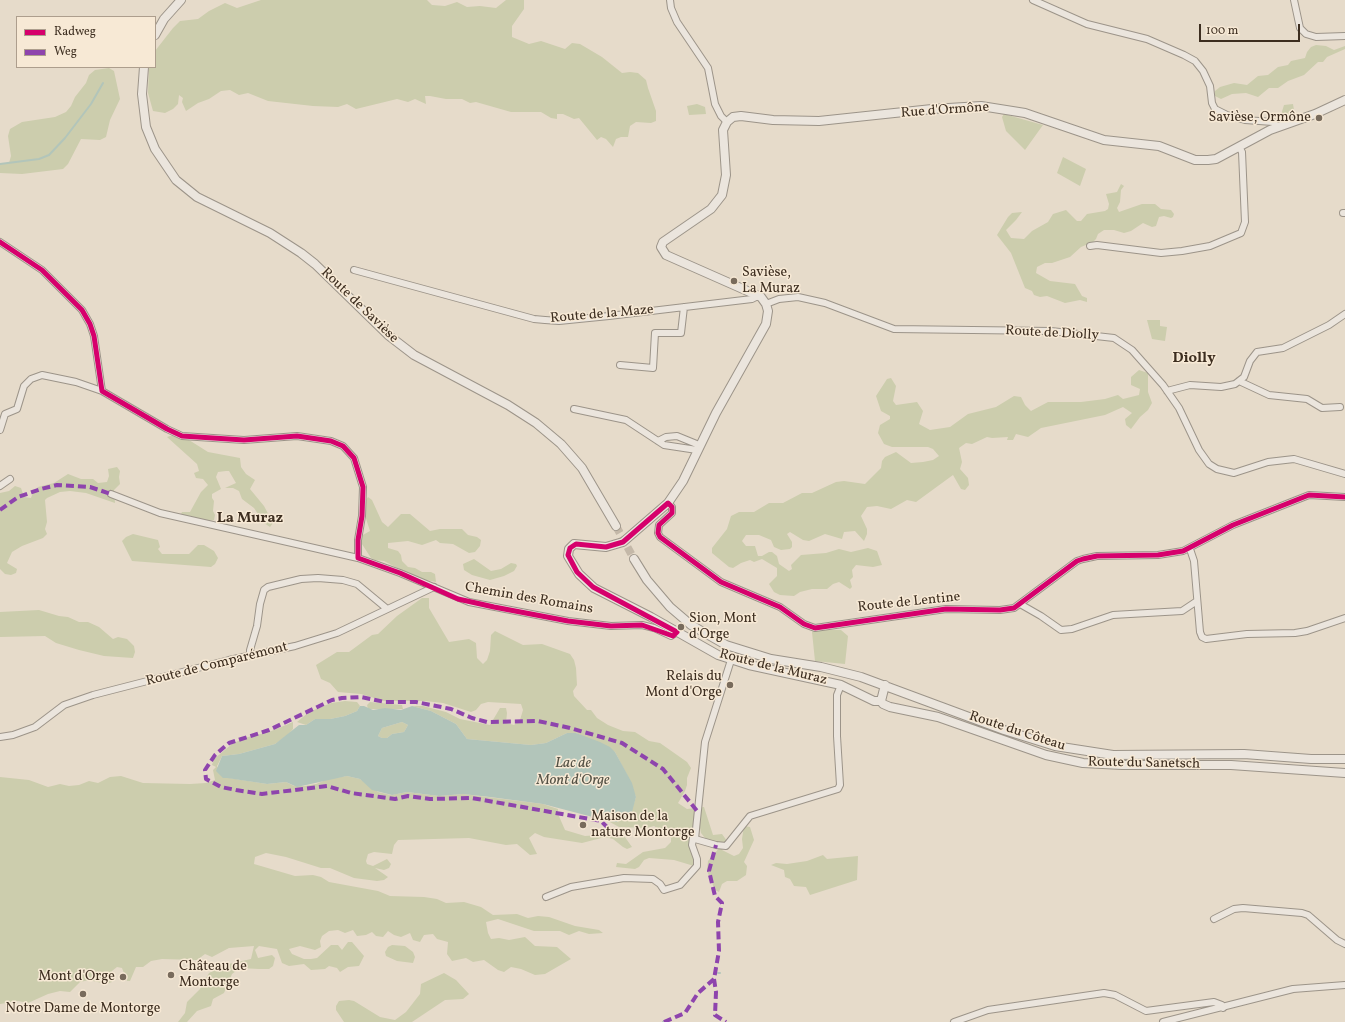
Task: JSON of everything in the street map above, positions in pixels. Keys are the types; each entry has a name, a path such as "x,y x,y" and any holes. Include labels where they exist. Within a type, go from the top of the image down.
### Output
{"street":[{"path":"156,33 164,20 181,0"},
{"path":"670,0 671,8 677,22 708,68 715,104 727,122 723,134 726,183 720,199 711,209 663,242 661,247 666,255 758,296 766,304"},
{"path":"1033,0 1087,24 1147,39 1184,55 1197,63 1205,74 1210,86 1212,103 1215,109 1227,115 1245,120 1273,122 1278,127"},
{"path":"1294,0 1300,28 1306,34 1316,37 1345,36"},
{"name":"Route de Savièse","path":"144,68 142,94 146,127 155,149 176,180 197,197 270,233 301,253 315,264 388,335 414,355 508,406 540,426 561,444 582,468 616,526"},
{"name":"Rue d'Ormône","path":"727,122 733,117 741,116 773,120 815,122 932,109 981,106 1025,113 1104,140 1164,148 1195,160 1216,159 1278,127 1315,114 1345,100"},
{"path":"1090,246 1097,245 1161,253 1210,246 1241,233 1245,222 1242,152 1239,147"},
{"path":"0,242 42,270 82,310 90,324 94,336 102,391"},
{"name":"Route de la Maze","path":"354,270 534,319 559,321 752,299 758,296"},
{"name":"Route de Diolly","path":"766,304 779,298 790,297 816,300 894,329 1051,331 1110,338 1122,342 1132,350 1167,391 1179,408 1199,450 1209,464 1217,469 1234,473 1268,462 1294,459 1345,474"},
{"name":"Route de la Muraz","path":"766,304 768,316 761,334 722,402 682,481 668,503 623,542 606,547 576,544 571,546 568,554 577,572 594,588 677,632 700,647 731,660 841,685 874,701 881,701"},
{"path":"620,365 653,368 656,333 681,333 684,307"},
{"path":"1167,391 1190,385 1224,387 1239,382 1245,375 1249,362 1257,352 1283,348 1329,325 1345,314"},
{"path":"0,430 6,414 17,409 24,386 31,379 42,375 53,376 102,391 167,429 182,436 244,440 297,436 331,441 343,446 354,458 363,487 362,516 358,540 358,558"},
{"path":"1239,382 1269,395 1307,399 1322,408 1340,407"},
{"path":"574,409 626,420 658,441 671,446 698,447"},
{"path":"658,441 666,437 677,436 698,447"},
{"path":"0,486 10,480"},
{"name":"Chemin des Romains","path":"111,494 160,513 358,558 434,587 458,599 575,622 611,626 642,625 654,628 671,636 677,632"},
{"name":"Route de Lentine","path":"668,503 672,507 672,514 659,525 658,533 660,537 721,582 780,607 809,626 821,627 946,608 1005,610 1020,604 1077,561 1097,556 1158,555 1190,549 1233,525 1310,496 1345,496"},
{"path":"1190,549 1194,561 1200,632 1202,637 1206,639 1247,634 1295,633 1307,631 1345,618"},
{"path":"634,559 647,580 670,607 691,624 726,645 762,657 849,674 885,685 881,701"},
{"path":"250,656 260,604 264,590 268,587 306,578 343,580 357,584 386,608"},
{"name":"Route de Comparémont","path":"0,737 13,735 35,727 64,705 93,696 295,646 337,633 386,608 434,587"},
{"path":"1020,604 1061,630 1072,629 1113,615 1182,611 1197,601"},
{"path":"546,897 571,887 624,878 653,879 660,884 664,890 680,886 697,866 697,859 692,845 694,839 705,742 731,660"},
{"path":"694,839 726,846 750,816 836,791 840,784 837,722 838,695 841,685"},
{"name":"Route du Côteau","path":"885,685 1004,730 1072,750 1136,756 1224,754 1311,759 1345,758"},
{"name":"Route du Sanetsch","path":"881,701 890,708 945,719 1046,755 1083,763 1122,765 1231,765 1345,773"},
{"path":"1214,919 1234,909 1243,908 1302,913 1308,915 1337,940 1345,944"},
{"path":"1163,1022 1293,989 1345,985"},
{"path":"954,1022 1000,1008 1104,992 1115,995 1146,1011 1214,1002 1222,1005 1223,1008"}],"green space":[{"path":"261,0 427,0 432,5 445,6 457,2 467,7 480,6 496,8 506,0 524,0 524,9 512,26 512,37 529,44 541,41 565,49 572,43 580,44 602,57 622,73 638,73 646,80 656,111 656,121 651,123 636,122 630,126 628,137 616,139 613,147 606,139 601,137 597,140 579,118 574,119 563,114 557,114 557,119 551,118 541,112 511,112 476,102 470,103 462,99 446,99 430,96 425,96 426,104 415,99 408,102 397,99 356,109 347,104 338,107 268,101 248,93 239,95 230,90 221,91 186,111 182,102 183,98 179,95 178,104 173,109 165,113 153,111 148,93 149,68 156,68 156,50 173,28 180,21 198,19 209,11 225,3 237,8"},
{"path":"1316,45 1326,46 1334,50 1345,46 1345,49 1327,57 1323,62 1318,62 1304,75 1288,81 1278,88 1269,88 1258,97 1246,93 1232,94 1221,99 1215,96 1215,91 1220,87 1234,83 1247,85 1258,76 1268,75 1278,67 1288,65 1291,61 1305,58 1311,47"},
{"path":"109,68 114,71 120,99 110,120 106,137 100,140 81,139 68,164 63,169 22,174 0,173 0,163 9,163 11,156 8,136 10,129 22,122 55,117 66,112 86,83 89,75 95,70"},
{"path":"697,104 705,107 706,114 689,115 687,106"},
{"path":"1293,104 1295,116 1280,118 1284,105"},
{"path":"1004,114 1043,125 1025,150 1006,131 1002,117"},
{"path":"1063,157 1086,169 1080,186 1057,173"},
{"path":"1121,184 1124,186 1121,190 1120,202 1117,208 1119,212 1142,204 1155,204 1161,209 1171,210 1174,214 1173,217 1159,217 1156,226 1152,227 1143,223 1131,231 1124,233 1114,230 1104,230 1098,234 1093,242 1081,247 1070,257 1052,263 1045,263 1037,267 1036,273 1050,281 1075,284 1082,296 1087,298 1087,302 1080,300 1065,303 1047,296 1040,297 1034,295 1032,291 1025,288 1011,253 997,235 1008,217 1012,213 1022,212 1006,230 1011,238 1024,239 1032,231 1048,222 1053,214 1066,210 1077,221 1081,221 1087,214 1105,211 1108,209 1109,204 1106,194 1117,192"},
{"path":"1147,320 1160,320 1160,326 1167,327 1165,341 1152,339"},
{"path":"1139,370 1148,373 1148,392 1152,403 1148,410 1140,417 1131,429 1126,425 1125,419 1132,413 1123,407 1105,415 1041,428 1028,437 1016,434 1013,440 1007,440 1008,437 987,437 972,444 966,443 959,448 962,462 960,469 968,478 969,485 965,490 961,489 953,475 916,502 907,500 891,509 877,506 867,507 861,516 867,529 867,534 864,541 855,531 844,532 842,539 825,534 809,541 803,540 790,532 787,534 792,542 792,547 790,549 781,550 774,547 771,540 759,535 746,535 742,541 746,546 755,546 758,556 772,552 777,556 779,564 789,571 792,569 791,565 801,555 826,553 839,549 851,552 868,548 877,551 882,565 873,567 856,565 852,570 853,577 850,580 852,587 850,589 839,582 833,584 827,589 812,589 800,592 794,596 780,595 774,592 769,584 777,576 777,568 762,559 754,562 750,560 733,568 729,567 712,553 712,548 727,529 731,516 739,512 754,512 769,503 783,503 802,493 812,493 836,482 844,481 865,484 881,468 882,461 885,457 896,452 911,463 933,460 939,456 933,449 928,447 892,447 884,444 878,433 880,425 890,419 890,416 881,411 876,396 887,379 891,378 896,386 893,401 896,405 917,402 923,411 919,424 930,430 950,427 968,414 996,407 1014,396 1021,397 1025,405 1031,411 1048,402 1081,402 1105,399 1118,395 1123,399 1139,395 1140,389 1131,385 1131,377"},
{"path":"173,435 189,440 208,452 240,458 241,467 246,474 255,480 250,489 264,506 273,523 270,527 264,523 254,508 242,499 239,491 233,488 225,488 236,483 229,471 218,472 216,477 221,489 212,494 214,501 214,520 209,521 194,519 181,514 182,512 190,512 201,492 208,485 203,479 196,478 194,473 199,471 197,464 167,437"},
{"path":"117,467 120,471 120,484 114,490 115,503 86,493 70,491 60,492 47,498 45,500 47,522 45,529 47,534 43,538 22,546 12,552 7,563 17,569 16,573 11,575 5,574 0,569 0,493 9,491 15,486 21,488 24,497 31,498 33,492 38,487 54,483 68,474 81,479 93,479 98,483 107,482 109,476 108,469"},
{"path":"368,497 372,500 382,522 388,527 401,514 410,514 430,531 440,529 462,529 468,535 477,537 481,540 480,546 475,552 469,553 453,544 440,543 436,540 422,545 408,541 388,543 388,548 398,551 401,555 402,561 408,567 415,568 422,572 431,572 435,574 436,582 416,578 384,561 371,558 360,541 361,536 370,531 362,506"},
{"path":"133,534 158,540 160,547 158,549 162,554 189,554 198,545 204,545 214,551 218,558 215,564 211,567 132,561 122,541 126,537"},
{"path":"474,559 491,571 501,569 511,563 516,564 517,566 514,571 490,580 472,575 464,570 463,564"},
{"path":"422,598 429,598 429,608 449,642 469,639 476,643 477,658 483,664 487,660 490,651 491,635 495,631 523,645 542,644 570,654 574,660 576,668 577,685 573,691 574,696 587,710 591,710 597,718 608,725 623,731 635,732 649,741 660,743 687,762 691,768 687,778 685,791 678,803 687,809 704,807 713,835 722,834 727,841 722,850 734,856 739,854 743,848 742,839 744,826 750,827 754,840 744,862 747,866 746,875 737,881 727,881 722,884 719,892 715,890 707,871 708,861 720,847 717,842 712,842 705,838 701,833 700,828 696,827 692,829 696,858 694,866 674,860 649,858 644,860 639,867 635,869 616,867 617,863 626,864 643,852 665,848 671,842 671,838 654,826 647,828 619,827 608,821 617,822 631,812 636,797 615,752 576,733 567,733 546,743 531,745 467,739 456,724 431,711 412,706 423,706 446,712 460,719 490,725 500,708 506,708 506,723 514,725 520,720 523,710 521,704 488,702 481,704 476,710 471,712 443,703 425,701 384,701 361,694 338,692 330,683 321,679 316,665 337,652 349,652 372,635 378,634 397,616"},
{"path":"39,610 68,617 79,622 88,622 99,627 113,639 118,637 127,639 134,646 135,652 133,658 104,656 79,650 56,643 45,636 0,637 0,612"},
{"path":"815,630 841,630 848,636 845,664 815,661 812,632"},
{"path":"345,701 357,702 360,706 357,711 345,716 330,719 315,719 306,725 297,722 309,712 331,703"},
{"path":"370,702 402,705 403,709 368,709 367,705"},
{"path":"293,722 293,729 287,736 275,744 239,754 222,756 217,766 223,777 267,784 286,782 294,786 305,786 316,784 328,779 347,776 360,779 378,792 391,795 407,792 439,796 463,794 543,804 558,809 558,814 565,830 585,836 599,835 606,830 614,830 622,833 632,847 627,849 613,839 605,837 582,843 544,837 535,833 529,838 537,854 530,855 517,844 506,845 469,838 398,840 394,845 392,854 374,852 368,854 366,861 367,864 373,866 387,859 391,864 389,868 384,870 375,868 388,877 384,880 377,881 354,878 330,868 321,868 286,857 266,853 255,857 254,864 295,876 313,875 321,877 329,882 378,891 390,896 424,897 437,899 446,903 464,902 481,907 493,915 517,914 528,918 538,916 549,917 575,926 599,930 603,933 589,934 579,931 569,935 560,931 534,931 498,919 486,922 491,939 499,938 509,940 525,937 535,946 557,947 571,959 545,974 535,975 521,969 511,967 504,972 498,970 484,960 473,962 466,958 452,961 447,954 448,942 437,939 433,934 424,935 420,942 413,940 410,933 401,937 388,931 383,937 376,936 372,932 366,935 357,936 353,930 345,933 338,930 329,931 322,936 320,941 321,947 315,950 300,946 289,949 292,954 304,959 311,959 317,958 331,945 338,945 342,950 348,942 352,942 364,956 359,966 348,967 340,972 337,968 329,966 325,969 311,970 304,964 289,966 282,963 277,949 259,946 255,950 258,958 272,955 275,958 273,966 269,969 240,968 232,974 224,993 213,999 211,1006 197,1011 187,1022 178,1022 185,1013 187,1002 200,989 209,973 224,965 251,959 254,946 229,948 212,957 205,954 197,960 162,959 151,961 143,967 136,967 130,981 127,981 122,968 117,967 112,971 112,982 106,984 89,980 80,982 70,992 60,991 48,994 28,1003 18,1001 0,1004 0,777 29,780 48,787 60,784 69,786 79,785 89,781 98,783 110,777 121,776 143,783 206,783 215,780 213,770 216,767 212,765 214,759 232,744 244,738 269,732"},
{"path":"402,722 408,725 404,732 392,734 387,738 378,736 382,728"},
{"path":"823,855 827,859 858,856 857,880 810,895 806,887 794,886 790,879 785,877 784,870 771,865 776,863 787,864 807,861"},
{"path":"392,945 405,946 413,952 415,957 413,963 397,961 386,956 385,952 388,947"},
{"path":"444,973 456,980 469,994 463,999 445,1000 412,1022 344,1022 336,1010 336,1006 339,1001 349,1000 354,1001 380,1017 395,1020 406,1012 420,994 421,984"}],"water":[{"name":"Lac de Mont d'Orge","path":"360,706 373,710 385,708 401,710 412,706 431,711 456,724 467,739 531,745 546,743 567,733 576,733 600,742 610,747 615,752 632,783 636,797 632,812 617,822 543,804 490,797 463,794 439,796 407,792 392,795 372,790 360,779 347,776 297,787 286,782 267,784 223,778 216,771 222,756 239,754 275,744 299,725 306,725 315,719 330,719 345,716 357,711","holes":["402,722 408,725 404,732 392,734 387,738 378,736 382,728"]}],"waterway":[{"path":"0,164 39,159 49,155 65,138 91,104 103,83"}],"tunnel":[{"path":"616,526 634,559"}],"marked path":[{"path":"0,510 18,497 57,485 90,487 111,494"},
{"path":"608,828 601,821 472,798 430,799 408,796 395,799 351,793 327,786 262,794 221,787 206,779 205,770 215,755 229,743 269,730 332,700 361,697 385,702 416,702 451,709 472,718 487,722 538,721 570,728 622,743 663,769 698,812"},
{"path":"664,1022 685,1013 698,993 714,979 719,951 718,922 722,903 715,896 709,871 716,845"},
{"path":"714,979 716,992 715,1015 726,1022"}],"cycle path":[{"path":"0,242 42,270 82,310 90,324 94,336 102,391 167,429 182,436 244,440 297,436 331,441 343,446 354,458 363,487 362,516 358,540 358,558 400,573 458,599 494,607 568,621 611,626 642,625 673,636 677,632 593,587 577,572 568,555 570,548 576,544 606,547 623,542 668,503 672,507 672,513 659,525 658,533 660,537 721,582 780,607 804,624 815,628 946,609 1000,610 1014,608 1077,561 1097,556 1158,555 1183,551 1233,525 1309,495 1345,497"}],"place":[{"name":"Savièse, Ormône","path":"1319,118"},
{"name":"Savièse, La Muraz","path":"734,281"},
{"name":"Sion, Mont d'Orge","path":"681,627"},
{"name":"Relais du Mont d'Orge","path":"730,685"},
{"name":"Maison de la nature Montorge","path":"583,825"},
{"name":"Château de Montorge","path":"171,975"},
{"name":"Mont d'Orge","path":"123,977"},
{"name":"Notre Dame de Montorge","path":"83,994"}],"district":[{"name":"Diolly","path":"1194,359"},
{"name":"La Muraz","path":"250,519"}]}
